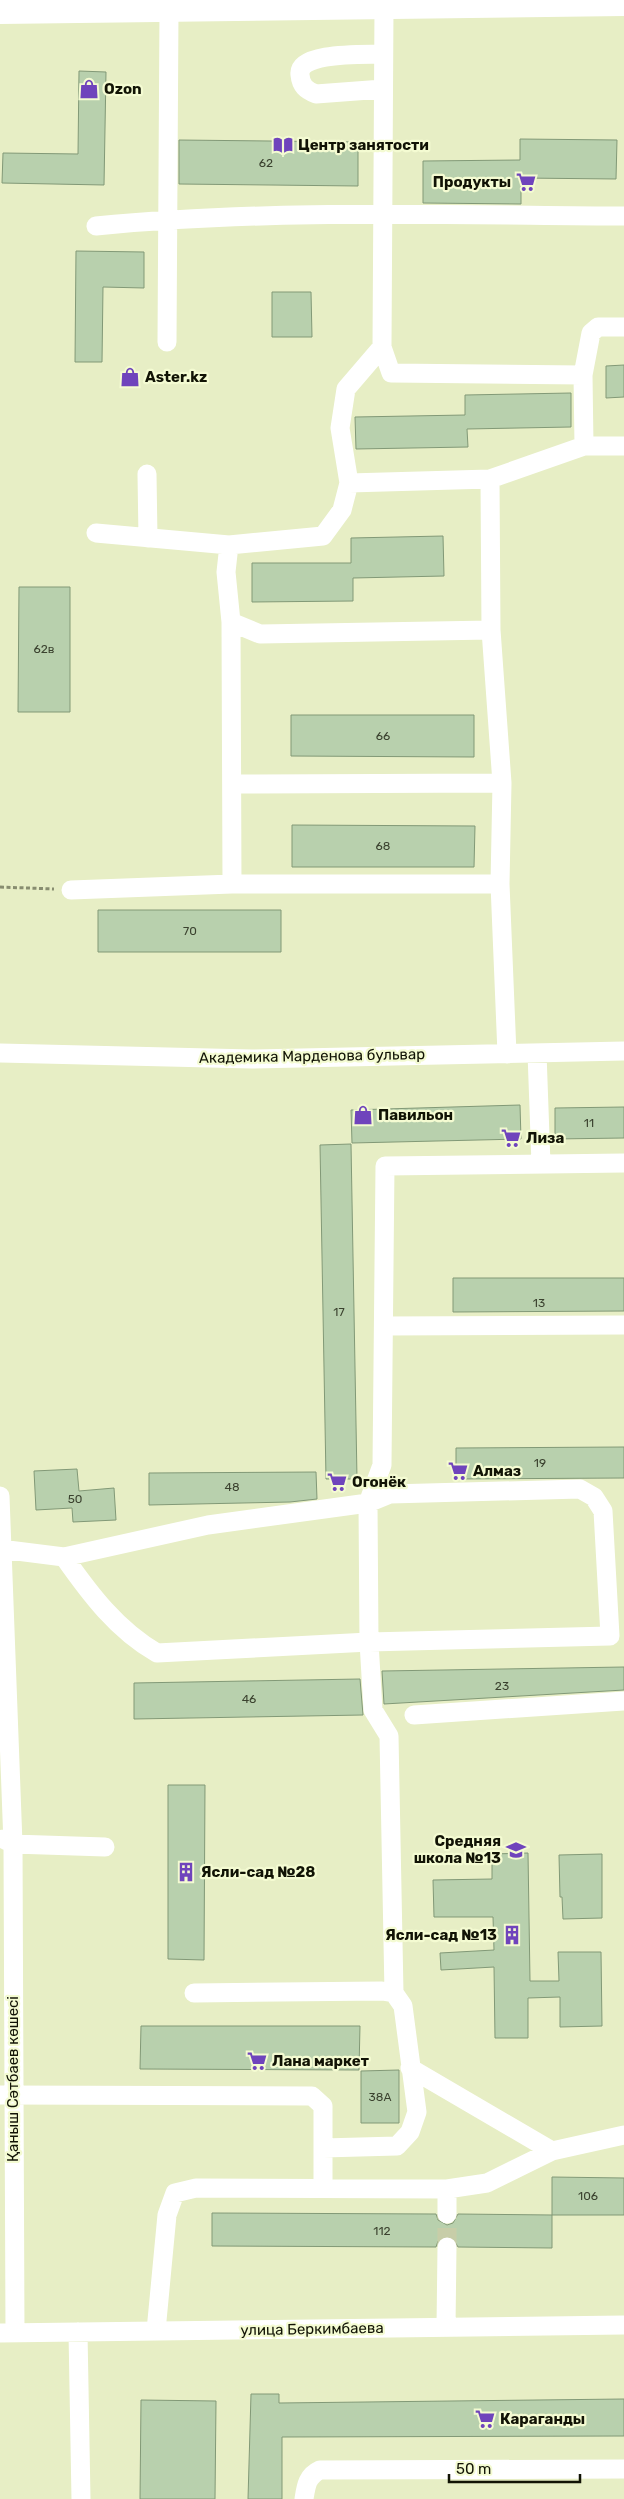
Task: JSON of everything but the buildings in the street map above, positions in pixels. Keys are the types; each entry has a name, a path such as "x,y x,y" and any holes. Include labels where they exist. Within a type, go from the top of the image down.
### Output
{"main road":[{"path":"0,12 399,5 624,4"}],"street":[{"path":"399,5 384,54 383,89 382,347 390,373 583,375"},
{"path":"167,342 169,10"},
{"path":"383,89 316,94 308,91 301,83 300,71 305,63 318,57 384,54"},
{"path":"96,226 167,219 382,215 624,216"},
{"path":"584,446 583,375 591,333 598,328 624,327"},
{"path":"96,533 229,546 323,536 342,510 349,483 340,428 346,390 382,347"},
{"path":"349,483 490,479 584,446 624,446"},
{"path":"147,474 148,538"},
{"path":"490,479 491,630 502,783 500,884 507,1054"},
{"path":"229,546 226,572 231,622 232,884"},
{"path":"231,622 260,634 491,630"},
{"path":"233,784 502,783"},
{"path":"70,890 232,884 500,884"},
{"name":"Академика Марденова бульвар","path":"0,1053 252,1059 624,1051"},
{"path":"537,1053 541,1164"},
{"path":"323,2148 397,2146 410,2132 417,2112 403,2006 394,1993 389,1736 373,1710 369,1642 368,1503 382,1465 385,1326 385,1166 624,1163"},
{"path":"385,1326 624,1325"},
{"path":"2,1550 64,1557 208,1525 368,1503 390,1494 580,1489 594,1497 603,1511 610,1636 369,1642 156,1653 144,1645 95,1601 64,1557"},
{"name":"Қаныш Сәтбаев көшесі","path":"0,1496 6,1841 8,2333"},
{"path":"414,1714 624,1701"},
{"path":"6,1841 105,1848"},
{"path":"194,1993 382,1991 394,1993"},
{"path":"410,2068 552,2151"},
{"path":"7,2095 312,2096 323,2106 323,2189"},
{"path":"156,2331 166,2215 176,2192 196,2188 448,2189 487,2183 552,2151 624,2135"},
{"path":"447,2214 448,2189"},
{"path":"446,2327 447,2247"},
{"name":"улица Беркимбаева","path":"8,2333 624,2325"},
{"path":"78,2332 78,2497"},
{"path":"304,2499 311,2474 320,2470 624,2469"}],"path":[{"path":"0,887 70,890"}],"tunnel":[{"path":"447,2214 447,2247"}],"place":[{"name":"Ozon","path":"89,89"},
{"name":"Центр занятости","path":"283,145"},
{"name":"Продукты","path":"526,182"},
{"name":"Aster.kz","path":"130,377"},
{"name":"Павильон","path":"363,1115"},
{"name":"Лиза","path":"511,1138"},
{"name":"Алмаз","path":"458,1471"},
{"name":"Огонёк","path":"337,1482"},
{"name":"Средняя школа №13","path":"516,1850"},
{"name":"Ясли-сад №28","path":"186,1872"},
{"name":"Ясли-сад №13","path":"512,1935"},
{"name":"Лана маркет","path":"257,2061"},
{"name":"Караганды","path":"485,2419"}]}
